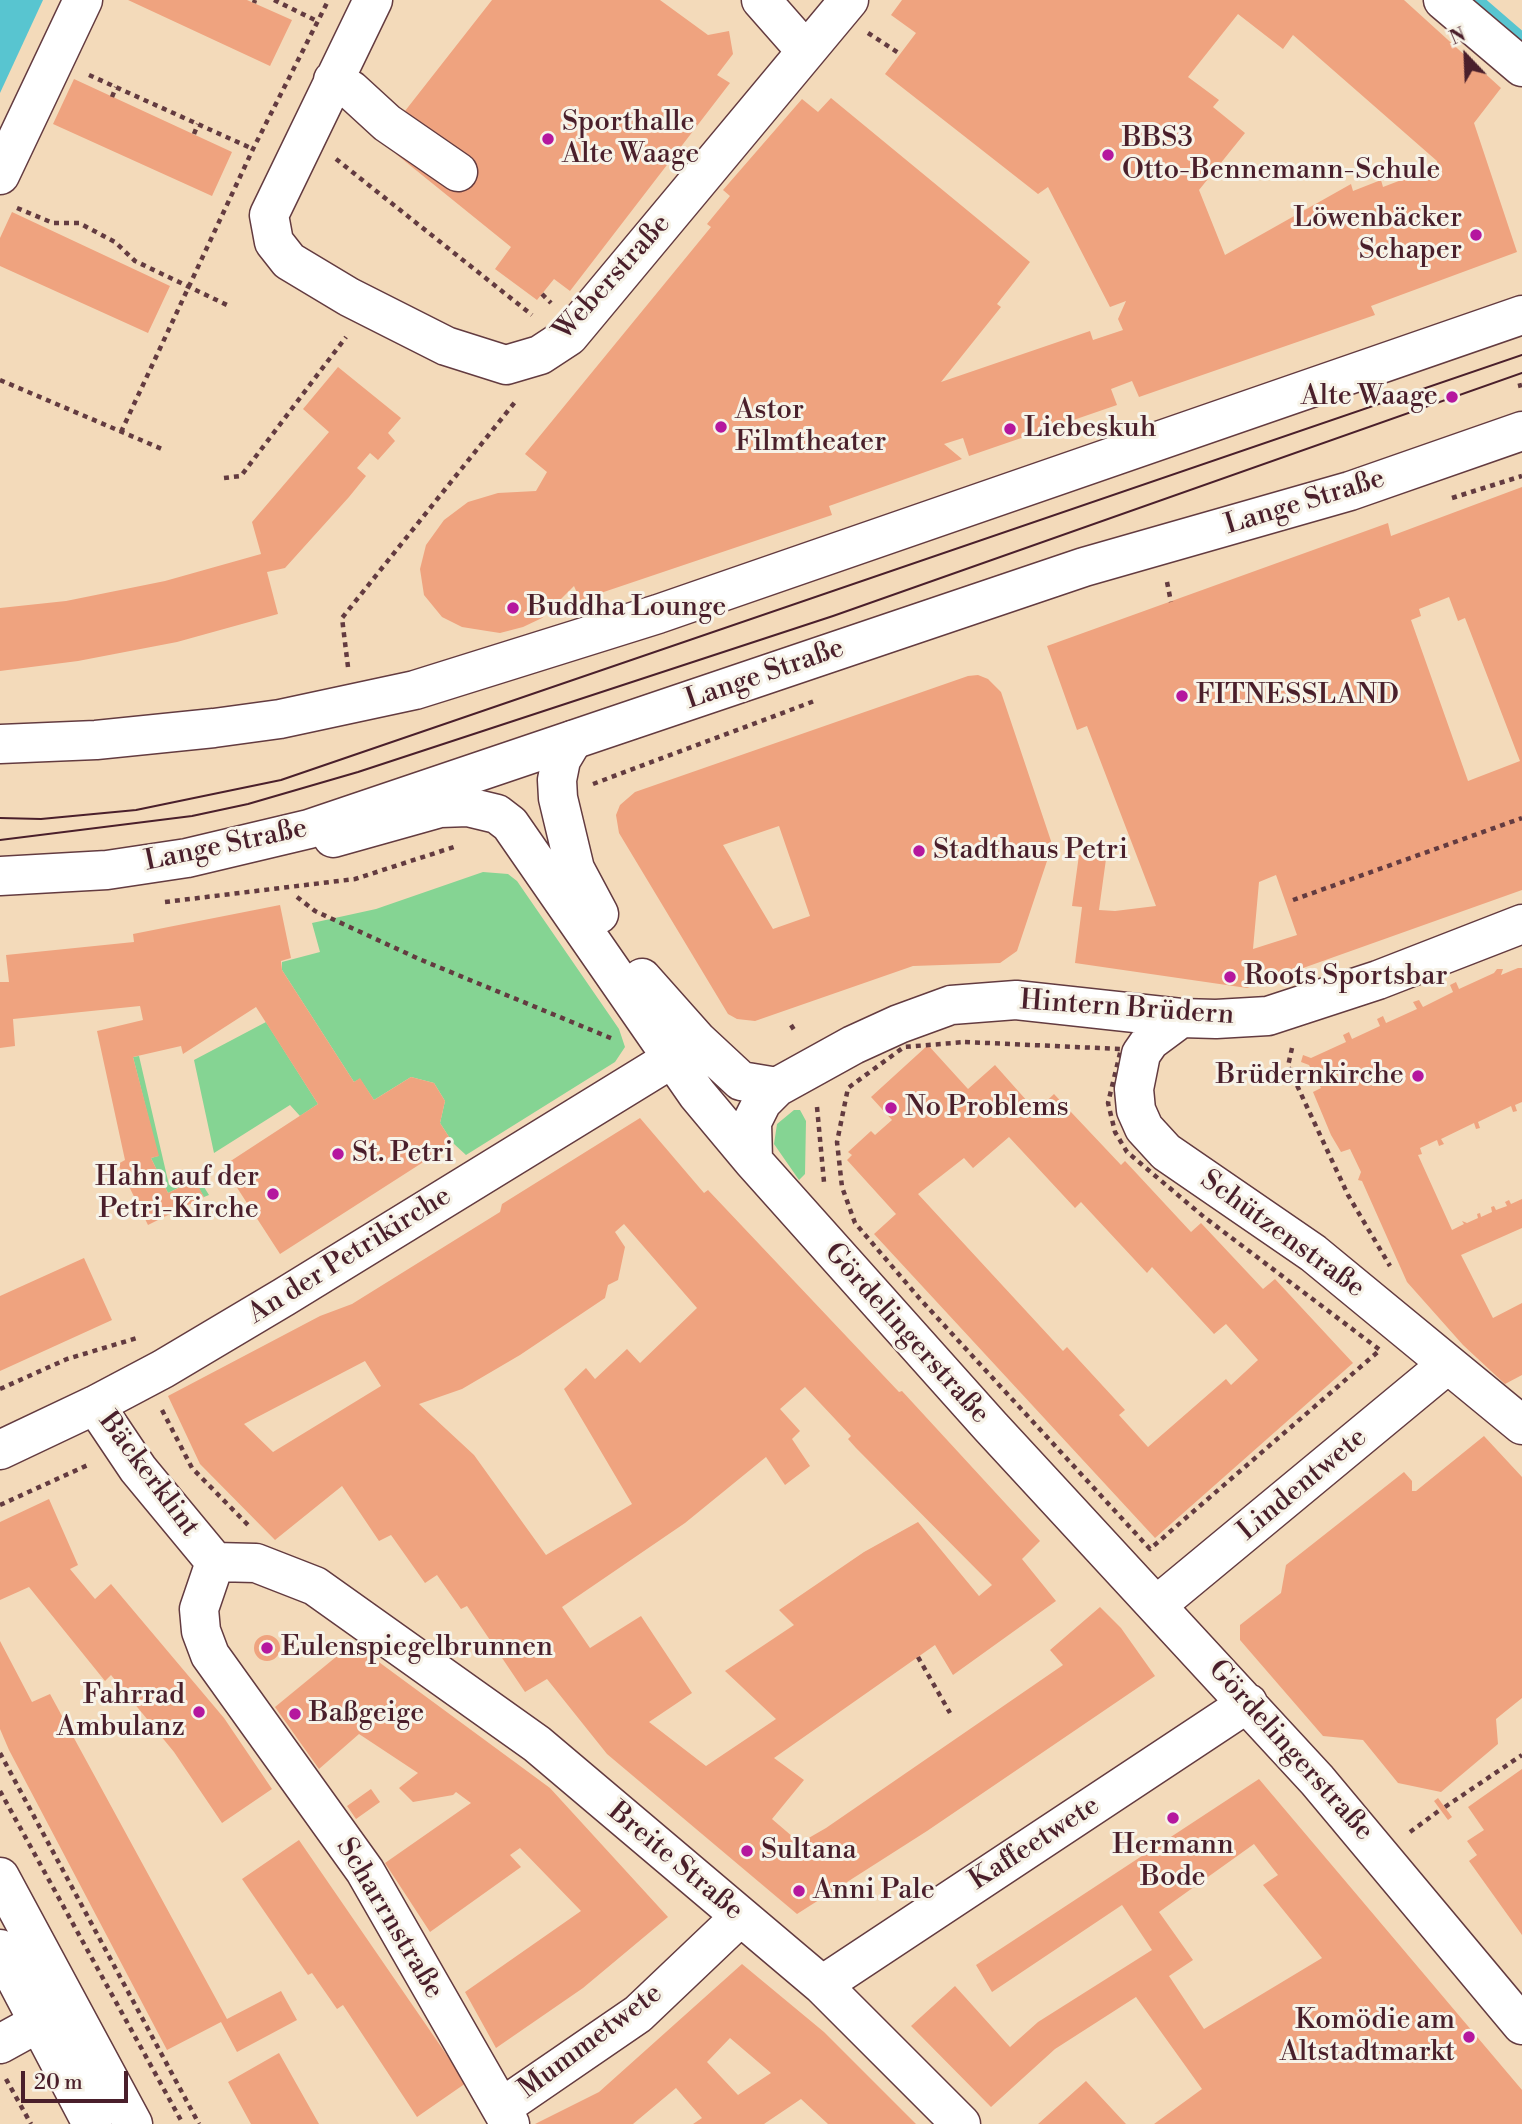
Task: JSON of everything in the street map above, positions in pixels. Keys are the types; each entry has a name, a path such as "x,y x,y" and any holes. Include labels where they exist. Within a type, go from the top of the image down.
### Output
{"street":[{"path":"0,175 83,0"},
{"path":"373,0 333,80 351,90 387,123 458,172"},
{"path":"761,0 805,50"},
{"name":"Weberstraße","path":"333,80 269,215 275,242 289,261 349,297 446,346 506,365 540,355 569,336 849,0"},
{"path":"1443,0 1522,67"},
{"path":"0,744 96,740 214,728 345,706 438,684 671,610 1522,315"},
{"name":"Lange Straße","path":"0,876 107,870 239,848 378,807 1084,567 1350,491 1522,431"},
{"name":"Gördelingerstraße","path":"573,740 561,760 557,780 558,798 575,869 615,943 686,1050 697,1094 827,1245 1248,1703 1381,1853 1522,2025"},
{"path":"239,848 325,841 440,808 468,807 497,814 510,824"},
{"name":"Gördelingerstraße","path":"510,824 686,1050"},
{"name":"Hintern Brüdern","path":"753,1161 752,1122 762,1102 790,1080 887,1029 951,1005 1016,1000 1181,1017 1216,1019 1268,1016 1378,980 1522,924"},
{"name":"Schützenstraße","path":"1181,1017 1150,1041 1141,1054 1133,1089 1136,1110 1144,1128 1166,1152 1313,1253 1522,1425"},
{"path":"686,1050 741,1082 790,1080"},
{"name":"An der Petrikirche","path":"95,1405 284,1297 686,1050"},
{"name":"Lindentwete","path":"1157,1605 1448,1364"},
{"name":"Bäckerklint","path":"0,1450 95,1405 138,1469 215,1562 256,1563 315,1586 370,1624"},
{"name":"Bäckerklint","path":"215,1562 198,1609 201,1631 210,1655 257,1721"},
{"name":"Breite Straße","path":"370,1624 537,1744 822,1985 961,2124"},
{"name":"Kaffeetwete","path":"822,1985 1248,1703"},
{"name":"Scharrnstraße","path":"257,1721 365,1871 506,2116"},
{"path":"0,1877 133,2124"},
{"name":"Mummetwete","path":"506,2116 638,2014 740,1917"},
{"path":"0,1949 92,2124"},
{"path":"0,2044 40,2022"}],"path":[{"path":"274,0 316,20"},
{"path":"121,432 253,149 328,0"},
{"path":"91,76 253,149"},
{"path":"112,97 116,87"},
{"path":"194,134 198,124"},
{"path":"334,157 539,321"},
{"path":"30,214 53,223 79,223 115,242 135,261 227,305"},
{"path":"50,230 53,223"},
{"path":"132,268 135,261"},
{"path":"224,478 241,476 352,329"},
{"path":"0,380 162,449"},
{"path":"348,668 342,618 523,393"},
{"path":"1444,501 1522,476"},
{"path":"1154,584 1180,577"},
{"path":"1166,580 1171,601"},
{"path":"337,670 362,665"},
{"path":"558,798 820,699"},
{"path":"1293,900 1522,818"},
{"path":"156,903 355,879 473,840 510,824"},
{"path":"298,897 315,911 419,959 603,1037 615,1039"},
{"path":"965,1042 1121,1049 1108,1103 1115,1132 1127,1152 1204,1217 1380,1350 1150,1549 920,1300 855,1223 842,1187 837,1142 848,1088 904,1047 965,1042"},
{"path":"1303,1044 1292,1048 1288,1066 1348,1195 1395,1274"},
{"path":"790,1080 813,1092 819,1114 827,1245"},
{"path":"0,1389 67,1359 150,1334"},
{"path":"0,1505 91,1464"},
{"path":"918,1657 950,1713"},
{"path":"0,1753 199,2124"},
{"path":"1445,1807 1522,1755"},
{"path":"0,1791 183,2124"},
{"path":"0,2068 31,2124"}],"green space":[{"path":"483,872 508,874 517,881 619,1029 625,1047 615,1062 466,1155 453,1143 440,1123 445,1101 434,1083 411,1077 374,1100 360,1079 354,1082 282,970 282,962 320,952 312,923 376,909"},
{"path":"266,1022 318,1104 300,1116 290,1105 214,1153 194,1060"},
{"path":"139,1056 169,1185 196,1174 209,1195 204,1197 194,1180 168,1193 151,1158 158,1156 133,1057"},
{"path":"794,1110 800,1110 806,1121 805,1174 799,1180 774,1144 777,1124"}],"water":[{"path":"0,0 43,0 0,93"}],"building":[{"path":"128,0 247,0 292,20 270,66"},
{"name":"Sporthalle Alte Waage","path":"492,0 660,0 708,35 729,31 733,54 717,75 730,83 570,291 554,279 537,300 495,269 511,247 396,154 421,124 405,111"},
{"path":"902,0 1404,0 1501,88 1474,123 1517,252 1371,306 1375,315 1139,397 1132,381 1111,389 1117,405 969,456 963,438 944,444 962,459 829,506 832,515 580,600 574,586 542,618 523,627 500,633 462,627 442,617 424,595 420,569 426,545 444,520 468,502 498,493 536,491 547,472 525,454 711,227 707,224 730,196 723,190 802,99 818,112 831,98 1030,262 997,304 1001,307 941,382 1090,331 1093,340 1123,330 1118,319 1126,301 1110,307 1048,187 1038,194 885,74 916,33 891,15","holes":["1238,14 1283,49 1293,35 1437,161 1438,166 1383,187 1381,180 1353,191 1351,184 1225,255 1199,190 1245,133 1213,107 1219,100 1188,77"]},
{"path":"74,79 232,152 212,196 53,124"},
{"path":"12,212 170,286 148,333 0,266 0,238"},
{"path":"338,367 401,418 388,433 395,441 378,460 370,453 357,468 366,476 349,497 285,568 267,572 278,614 177,642 78,661 0,671 0,608 66,601 165,581 261,554 252,522 329,432 303,409"},
{"path":"1522,487 1522,890 1247,988 1075,963 1082,907 1072,906 1079,855 1106,859 1099,910 1115,911 1156,906 1087,726 1077,730 1047,646 1388,523 1391,536","holes":["1449,597 1458,621 1465,618 1520,761 1468,781 1411,620 1421,616 1419,609","1276,875 1297,935 1253,949 1259,882"]},
{"name":"Stadthaus Petri","path":"978,675 988,679 1001,692 1051,841 1049,855 1017,951 1000,963 913,966 755,1021 737,1019 728,1014 619,833 616,815 620,805 635,792 968,676","holes":["779,826 810,916 773,929 723,845"]},
{"path":"280,905 291,958 281,961 282,970 354,1082 360,1078 374,1100 411,1077 434,1083 445,1101 440,1123 453,1143 280,1254 223,1166 318,1104 256,1007 183,1054 181,1046 133,1057 159,1156 151,1158 168,1193 195,1180 204,1197 148,1225 118,1164 125,1160 97,1031 143,1020 140,1006 13,1019 15,1046 0,1048 0,982 9,982 6,955 134,942 133,934"},
{"name":"Brüdernkirche","path":"1522,968 1522,1102 1515,1105 1517,1111 1513,1112 1511,1106 1478,1122 1480,1128 1476,1129 1474,1123 1441,1139 1444,1144 1439,1146 1437,1140 1420,1148 1422,1154 1418,1155 1452,1230 1464,1224 1462,1221 1467,1223 1478,1218 1477,1214 1480,1213 1481,1217 1492,1212 1491,1207 1494,1206 1496,1210 1507,1206 1505,1202 1509,1200 1511,1204 1522,1199 1522,1228 1461,1255 1493,1318 1522,1303 1522,1375 1505,1384 1463,1345 1407,1282 1362,1181 1358,1180 1361,1172 1350,1149 1341,1152 1331,1135 1313,1092 1321,1088 1309,1065 1301,1062 1303,1055 1311,1058 1346,1042 1343,1035 1349,1032 1352,1039 1380,1026 1377,1019 1383,1016 1386,1023 1417,1009 1413,1002 1419,1000 1423,1007 1453,992 1450,985 1456,982 1459,989 1494,973 1497,969 1503,969 1501,975"},
{"path":"928,1045 968,1089 995,1065 1036,1111 1054,1094 1121,1165 1125,1161 1191,1232 1201,1223 1263,1289 1275,1279 1353,1363 1155,1538 874,1234 896,1214 847,1160 852,1155 848,1152 871,1131 875,1135 892,1120 871,1097","holes":["1009,1137 1075,1208 1081,1202 1147,1273 1152,1267 1214,1334 1226,1324 1258,1360 1231,1385 1226,1379 1148,1447 1119,1415 1125,1410 1067,1347 1063,1351 918,1194 964,1158 973,1168"]},
{"path":"640,1118 704,1193 708,1190 899,1392 902,1391 1040,1541 1022,1559 1056,1601 953,1675 935,1645 774,1758 804,1780 772,1819 800,1843 826,1828 1063,1665 1050,1650 1100,1607 1121,1628 1155,1676 927,1831 797,1914 607,1754 547,1679 525,1692 467,1606 461,1609 437,1575 425,1583 391,1535 379,1541 342,1486 275,1540 200,1464 168,1396 320,1316 352,1304 500,1212 502,1204","holes":["624,1224 697,1308 640,1363 627,1349 595,1379 586,1368 564,1389 632,1504 546,1555 474,1455 419,1404 462,1389 520,1355 605,1298 608,1285 618,1280 625,1247 615,1232","365,1361 381,1386 273,1452 244,1424","805,1387 851,1436 848,1439 856,1448 992,1585 979,1596 918,1522 864,1552 779,1610 794,1625 725,1671 776,1719 706,1766 649,1722 692,1693 641,1616 590,1648 562,1607 685,1523 766,1457 785,1485 810,1466 792,1439 800,1431 780,1409"]},
{"path":"84,1258 112,1320 0,1371 0,1296"},
{"path":"1484,1436 1522,1477 1522,1698 1496,1719 1498,1744 1441,1792 1398,1783 1363,1740 1323,1736 1240,1640 1240,1625 1281,1593 1286,1565 1404,1472 1412,1481 1412,1491 1416,1491"},
{"path":"49,1499 78,1565 70,1569 95,1599 111,1584 224,1718 272,1789 222,1823 174,1752 111,1675 105,1681 29,1587 0,1600 0,1522"},
{"name":"Eulenspiegelbrunnen","path":"267,1635 276,1639 280,1648 276,1657 267,1661 258,1657 254,1648 258,1639"},
{"path":"0,1641 32,1702 50,1694 227,2019 281,1991 297,2020 237,2052 221,2022 167,2050 0,1729"},
{"path":"353,1643 550,1788 668,1917 583,1988 496,2048 465,1992 581,1911 520,1848 510,1855 521,1867 430,1932 385,1863 471,1803 456,1792 453,1795 413,1802 399,1788 418,1773 359,1734 319,1769 275,1707"},
{"path":"1522,1769 1522,1935 1469,1861 1477,1855 1467,1841 1484,1830 1468,1807"},
{"path":"1259,1779 1522,2090 1522,2124 1154,2124 1202,2089 1136,1997 1055,2049 991,2107 911,2026 955,1986 1010,2047 1038,2022 1152,1950 1122,1905 992,1992 976,1965","holes":["1254,1844 1278,1875 1263,1885 1322,1958 1204,2029 1169,1976 1193,1960 1159,1912"]},
{"path":"371,1789 380,1802 356,1819 347,1806"},
{"path":"1438,1798 1452,1817 1448,1820 1434,1801"},
{"path":"299,1840 466,2083 417,2117 343,2005 337,2009 312,1973 308,1975 242,1879"},
{"path":"742,1964 824,2032 916,2124 828,2124 801,2099 764,2124 693,2124 702,2118 676,2088 633,2124 535,2124 599,2092","holes":["730,2038 771,2073 738,2095 707,2062"]},
{"path":"279,2053 319,2124 251,2124 228,2082"},
{"path":"1086,2081 1126,2124 1038,2124"}],"waterway":[{"path":"1479,0 1522,37"}],"tram line":[{"path":"0,818 41,819 136,810 281,780 1522,355"},
{"path":"0,840 192,816 248,804 358,772 833,616 1522,373"}],"place":[{"name":"Sporthalle Alte Waage","path":"548,139"},
{"name":"BBS3 Otto-Bennemann-Schule","path":"1108,155"},
{"name":"Löwenbäcker Schaper","path":"1476,235"},
{"name":"Alte Waage","path":"1452,397"},
{"name":"Astor Filmtheater","path":"721,427"},
{"name":"Liebeskuh","path":"1010,429"},
{"name":"Buddha Lounge","path":"513,608"},
{"name":"FITNESSLAND","path":"1182,696"},
{"name":"Stadthaus Petri","path":"919,851"},
{"name":"Roots Sportsbar","path":"1230,977"},
{"name":"Brüdernkirche","path":"1418,1076"},
{"name":"No Problems","path":"891,1108"},
{"name":"St. Petri","path":"338,1154"},
{"name":"Hahn auf der Petri-Kirche","path":"273,1194"},
{"name":"Eulenspiegelbrunnen","path":"267,1648"},
{"name":"Fahrrad Ambulanz","path":"199,1712"},
{"name":"Baßgeige","path":"295,1714"},
{"name":"Hermann Bode","path":"1173,1818"},
{"name":"Sultana","path":"747,1851"},
{"name":"Anni Pale","path":"799,1891"},
{"name":"Komödie am Altstadtmarkt","path":"1469,2037"}]}
